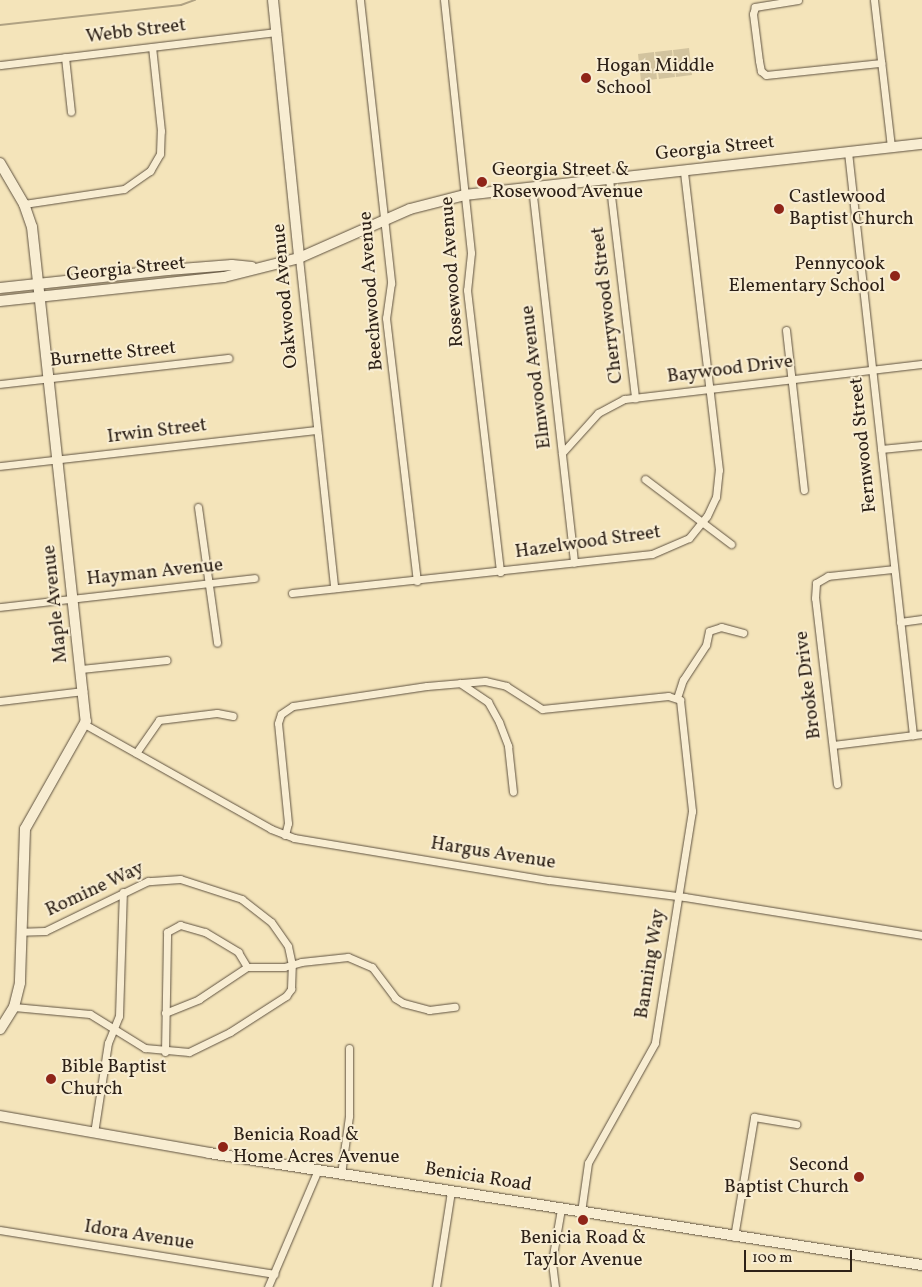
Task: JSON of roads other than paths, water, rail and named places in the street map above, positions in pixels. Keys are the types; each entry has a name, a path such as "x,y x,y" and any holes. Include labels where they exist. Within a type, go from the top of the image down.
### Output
{"main road":[{"name":"Oakwood Avenue","path":"273,0 299,258"},
{"name":"Georgia Street","path":"0,301 224,277 299,258 428,203 465,195 922,144"},
{"name":"Maple Avenue","path":"0,163 3,175 24,204 32,227 86,725"},
{"name":"Georgia Street","path":"0,288 214,266 255,268"},
{"path":"0,1029 14,1007 20,983 25,829 86,725"},
{"name":"Benicia Road","path":"0,1116 341,1174 922,1265"}],"street":[{"name":"Beechwood Avenue","path":"360,0 391,283 386,318 416,581"},
{"name":"Rosewood Avenue","path":"444,0 472,253 467,290 500,572"},
{"path":"798,0 755,7 753,14 759,61 761,71 766,75 881,64"},
{"path":"874,0 891,147"},
{"name":"Webb Street","path":"0,65 277,32"},
{"path":"24,204 124,189 150,171 160,154 161,131 152,47"},
{"path":"65,57 71,112"},
{"name":"Fernwood Street","path":"848,152 912,735"},
{"name":"Hazelwood Street","path":"292,593 500,572 665,551 689,538 703,521 719,485 684,170"},
{"name":"Cherrywood Street","path":"609,179 635,398"},
{"name":"Elmwood Avenue","path":"532,187 574,563"},
{"name":"Oakwood Avenue","path":"299,258 334,588"},
{"path":"786,330 804,490"},
{"name":"Burnette Street","path":"0,384 229,358"},
{"name":"Baywood Drive","path":"562,453 598,413 624,399 922,364"},
{"name":"Irwin Street","path":"0,466 317,430"},
{"path":"881,449 922,445"},
{"path":"645,479 731,544"},
{"path":"198,507 217,643"},
{"name":"Brooke Drive","path":"837,784 815,598 816,583 828,576 894,569"},
{"name":"Hayman Avenue","path":"0,607 254,578"},
{"path":"900,622 922,619"},
{"path":"285,835 288,823 278,723 281,714 300,704 485,681 506,686 542,709 679,701 687,672 706,645 710,631 721,627 743,633"},
{"path":"81,668 167,660"},
{"path":"460,683 488,702 499,722 508,746 513,792"},
{"path":"0,701 83,691"},
{"name":"Banning Way","path":"581,1212 588,1163 655,1043 692,811 679,701"},
{"path":"136,753 159,720 217,713 233,716"},
{"name":"Hargus Avenue","path":"86,725 285,835 549,880 922,935"},
{"path":"833,745 922,734"},
{"name":"Romine Way","path":"22,932 45,931 148,881 169,878 205,886 236,897 258,910 282,934 292,965"},
{"path":"94,1133 108,1043 119,1016 123,892"},
{"path":"165,1052 167,932 172,927 186,926 223,941 238,952 247,967"},
{"path":"165,1013 199,999 247,967 292,965 336,958 357,959 378,974 395,998 403,1003 430,1010 455,1007"},
{"path":"14,1007 90,1014 145,1048 165,1052 190,1052 206,1046 286,996 290,989 292,965"},
{"path":"341,1174 349,1116 349,1048"},
{"path":"734,1237 754,1117 796,1124"},
{"path":"268,1287 318,1170"},
{"path":"436,1287 451,1191"},
{"path":"555,1287 552,1261 561,1209"},
{"name":"Idora Avenue","path":"0,1230 274,1274"}],"waterway":[{"path":"0,25 181,5 195,0"}],"place":[{"name":"Hogan Middle School","path":"586,78"},
{"name":"Georgia Street & Rosewood Avenue","path":"482,182"},
{"name":"Castlewood Baptist Church","path":"779,209"},
{"name":"Pennycook Elementary School","path":"895,276"},
{"name":"Bible Baptist Church","path":"51,1079"},
{"name":"Benicia Road & Home Acres Avenue","path":"223,1147"},
{"name":"Second Baptist Church","path":"859,1177"},
{"name":"Benicia Road & Taylor Avenue","path":"583,1220"}]}
